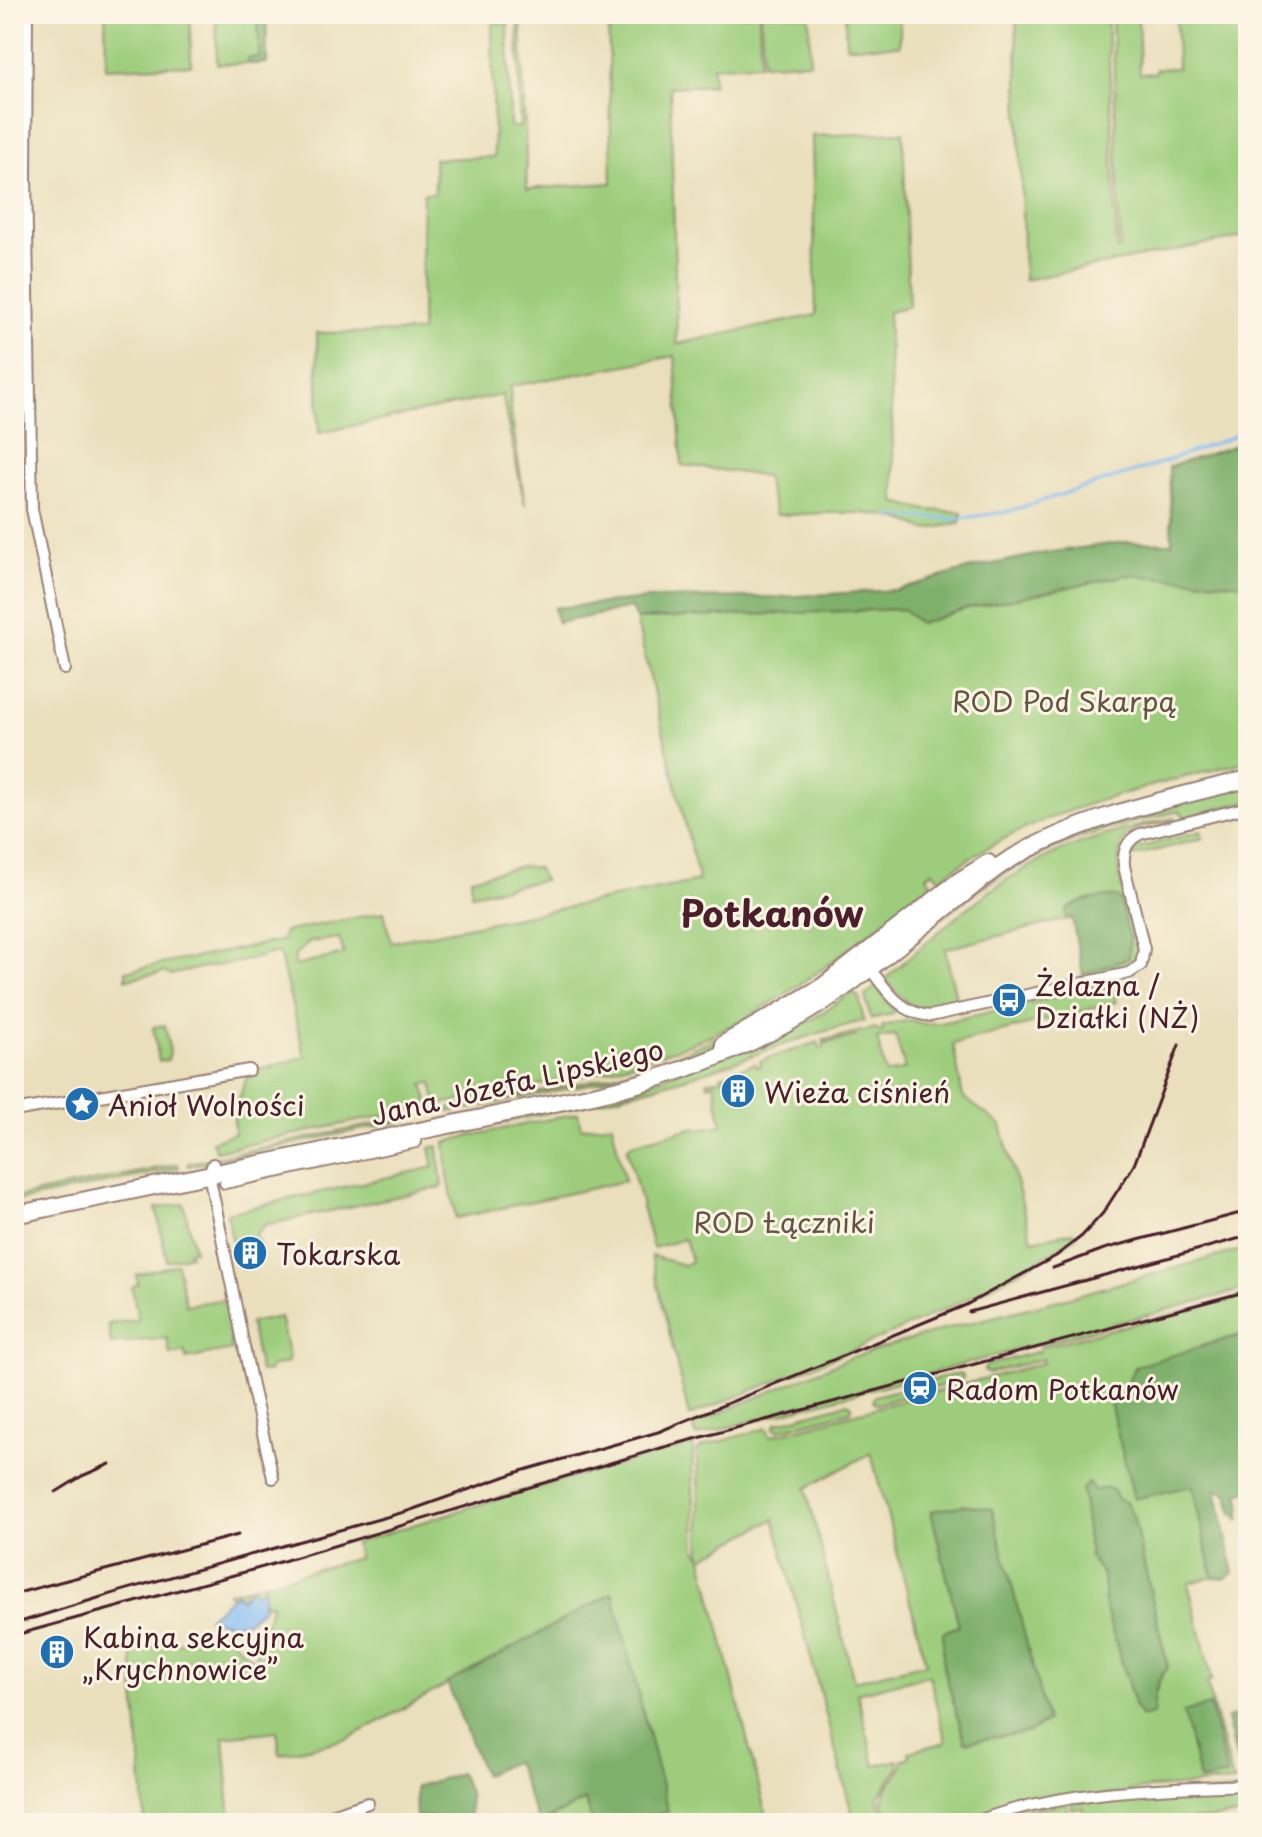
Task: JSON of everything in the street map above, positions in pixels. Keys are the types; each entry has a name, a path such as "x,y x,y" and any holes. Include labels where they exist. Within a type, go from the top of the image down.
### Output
{"main road":[{"name":"Jana Józefa Lipskiego","path":"14,1205 593,1095 663,1077 776,1031 823,1002 959,881 1034,836 1105,807 1248,770"},
{"name":"Jana Józefa Lipskiego","path":"866,963 984,877 1038,844 1103,817 1248,779"},
{"name":"Jana Józefa Lipskiego","path":"14,1215 207,1168"}],"street":[{"path":"27,14 26,176 32,509 65,669"},
{"path":"866,963 899,1005 917,1014 930,1016 1133,972 1141,965 1144,949 1124,866 1128,843 1140,834 1248,807"},
{"path":"14,1111 249,1070"},
{"path":"225,1183 416,1142"},
{"path":"207,1168 273,1478"},
{"path":"973,1823 1010,1810 1081,1797 1248,1785"},
{"path":"307,1823 368,1803"},
{"path":"14,1821 21,1823"}],"green space":[{"path":"105,14 190,14 191,65 106,68"},
{"path":"216,14 266,14 267,63 217,64"},
{"path":"258,14 266,14 267,63 248,64 248,58 259,57"},
{"path":"518,14 521,14 527,189 612,183 608,14 759,14 760,64 713,66 713,85 670,87 677,344 816,315 812,136 903,132 909,306 888,312 895,502 927,510 962,512 960,523 925,530 908,522 871,514 776,515 765,476 682,465 675,356 511,386 510,407 525,505 502,395 319,433 317,333 421,332 423,193 435,193 434,159 494,157 492,23 508,24 510,127 520,127"},
{"path":"761,14 809,14 810,62 763,64"},
{"path":"845,14 900,14 900,46 846,46"},
{"path":"1016,14 1107,14 1117,251 1120,250 1112,14 1138,14 1140,74 1177,68 1176,14 1247,15 1248,236 1024,280"},
{"path":"14,99 22,109 25,487 14,489"},
{"path":"1248,441 1248,584 1127,575 964,609 920,624 903,609 636,619 631,608 557,623 554,608 659,598 780,597 896,590 968,569 1045,553 1124,542 1172,543 1169,467"},
{"name":"ROD Pod Skarpą","path":"1127,575 1248,584 1248,761 1087,805 1011,835 974,855 940,879 933,871 927,876 932,884 836,959 761,1009 700,1040 591,1074 442,1104 436,1102 432,1083 423,1084 429,1104 424,1107 216,1151 212,1141 234,1133 234,1107 249,1072 305,1057 279,953 171,975 164,972 126,979 126,971 283,940 283,932 384,912 391,942 699,881 636,619 904,609 920,624 964,609","holes":["339,938 344,954 295,966 295,955 309,942"]},
{"path":"1248,783 1248,801 1184,818 1181,812 1175,812 1122,825 1042,853 969,897 882,971 883,966 986,881 1067,835"},
{"path":"1174,818 1176,820 1133,832 1122,844 1119,873 1138,950 1134,963 1129,967 1084,979 1072,918 945,949 957,1002 963,1002 964,1006 938,1010 919,1008 903,999 885,979 963,911 1028,867 1081,843"},
{"path":"1201,831 1203,838 1132,857 1137,848"},
{"path":"521,866 537,868 544,880 471,894 471,878"},
{"path":"1117,897 1130,939 1129,958 1083,975 1072,918 1067,919 1066,911 1090,900"},
{"path":"837,972 743,1030 680,1058 583,1085 451,1112 441,1110 581,1083 662,1060 730,1031"},
{"name":"ROD Łączniki","path":"1111,985 1117,1002 953,1044 963,1097 1001,1125 1032,1240 1073,1232 1077,1236 1032,1264 937,1313 689,1416 651,1256 684,1265 691,1261 685,1239 653,1248 627,1149 632,1144 695,1127 722,1125 714,1083 708,1085 707,1081 722,1079 721,1076 755,1063 756,1067 761,1066 760,1061 818,1042 820,1049 824,1048 823,1044 857,1036 823,1040 876,1028 883,1032 882,1026 910,1020 924,1024","holes":["895,1035 905,1069 886,1074 877,1039"]},
{"path":"877,986 894,1010 891,1014 871,1019 865,996"},
{"path":"852,992 859,997 864,1021 643,1090 445,1135 447,1130 627,1091 811,1020"},
{"path":"165,1025 170,1052 168,1060 159,1061 153,1027"},
{"path":"578,1113 581,1128 612,1124 625,1181 456,1218 445,1143"},
{"path":"408,1117 408,1120 188,1166 188,1163"},
{"path":"438,1146 442,1187 265,1225 256,1234 261,1254 257,1254 255,1247 243,1250 244,1257 235,1257 227,1213 434,1167 430,1148"},
{"path":"178,1164 179,1168 14,1202 14,1198"},
{"path":"184,1204 194,1250 188,1251 190,1255 167,1261 156,1208"},
{"path":"1248,1248 1248,1288 696,1436 692,1425 849,1358"},
{"path":"177,1264 186,1305 227,1299 232,1350 186,1359 185,1352 170,1355 167,1338 111,1344 108,1324 138,1320 132,1287 138,1284 136,1275"},
{"path":"1248,1295 1248,1333 1202,1345 1198,1350 1130,1376 1129,1390 1134,1498 1192,1485 1213,1577 1188,1583 1212,1680 1207,1683 1235,1782 1151,1788 983,1815 967,1823 889,1823 883,1796 899,1772 902,1760 910,1757 909,1752 946,1742 929,1675 857,1693 875,1766 898,1760 898,1769 878,1797 885,1823 771,1823 773,1820 853,1817 774,1519 702,1558 768,1823 611,1823 668,1811 613,1593 348,1739 280,1754 277,1731 224,1737 231,1823 145,1823 132,1651 226,1634 254,1661 272,1603 264,1604 264,1588 256,1595 241,1598 228,1593 358,1558 355,1543 519,1492 694,1444 692,1467 696,1548 701,1556 697,1452 701,1447 767,1428 770,1436 1043,1363 1042,1359 989,1373 984,1370 987,1365 1040,1351 1040,1347","holes":["871,1453 926,1663 854,1681 806,1488","1089,1483 1095,1492 1133,1516 1168,1667 1157,1681 1157,1690 1142,1717 1135,1707 1105,1606 1103,1575 1090,1557 1082,1489","966,1505 1047,1720 1030,1732 965,1742 943,1666 959,1627 931,1511"]},
{"path":"280,1317 289,1358 287,1363 260,1372 250,1323"},
{"path":"1248,1333 1248,1491 1239,1494 1239,1520 1232,1511 1228,1494 1216,1490 1234,1573 1225,1578 1213,1577 1192,1486 1134,1499 1109,1399 1129,1390 1130,1376 1136,1366"},
{"path":"959,1373 963,1375 962,1380 877,1404 873,1401 875,1396"},
{"path":"848,1403 852,1406 851,1411 778,1430 774,1428 776,1423"},
{"path":"1089,1483 1095,1491 1105,1487 1113,1490 1118,1499 1126,1502 1133,1516 1168,1668 1156,1689 1154,1714 1142,1717 1135,1707 1105,1606 1103,1575 1090,1557 1082,1489"},
{"path":"966,1505 992,1509 1047,1721 1030,1732 965,1742 943,1666 943,1632 959,1626 931,1511"},
{"path":"613,1593 668,1812 611,1823 593,1823 585,1800 539,1823 515,1761 484,1775 447,1683"},
{"path":"1210,1705 1227,1776 1200,1781 1183,1712"},
{"path":"1246,1713 1248,1777 1241,1778 1227,1718"},
{"path":"460,1773 469,1792 470,1823 435,1823 434,1817 416,1817 415,1787"},
{"path":"1248,1789 1248,1815 1154,1823 1015,1823 1013,1814 1067,1803 1068,1816 1083,1816 1083,1808 1072,1809 1071,1803"},
{"path":"586,1800 593,1823 541,1823"}],"water":[{"path":"264,1587 263,1608 250,1619 231,1624 208,1618 236,1593 241,1598 251,1589 256,1594"}],"waterway":[{"path":"888,516 956,519 1006,512 1153,466 1248,431"}],"railway":[{"path":"14,1624 408,1511 521,1471 658,1432 966,1305 1056,1256 1082,1236 1103,1213 1134,1165 1179,1045"},
{"path":"1053,1268 1104,1249 1248,1211"},
{"path":"969,1312 1248,1236"},
{"path":"19,1634 263,1567 661,1448 1248,1291"},
{"path":"56,1492 110,1464"},
{"path":"14,1594 238,1535"},
{"path":"1183,1823 1248,1818"}],"place":[{"name":"Żelazna / Działki (NŻ)","path":"1009,1000"},
{"name":"Wieża ciśnień","path":"738,1091"},
{"name":"Anioł Wolności","path":"82,1104"},
{"name":"Tokarska","path":"250,1253"},
{"name":"Radom Potkanów","path":"920,1388"},
{"name":"Kabina sekcyjna „Krychnowice”","path":"57,1652"}],"district":[{"name":"Potkanów","path":"772,912"}]}
